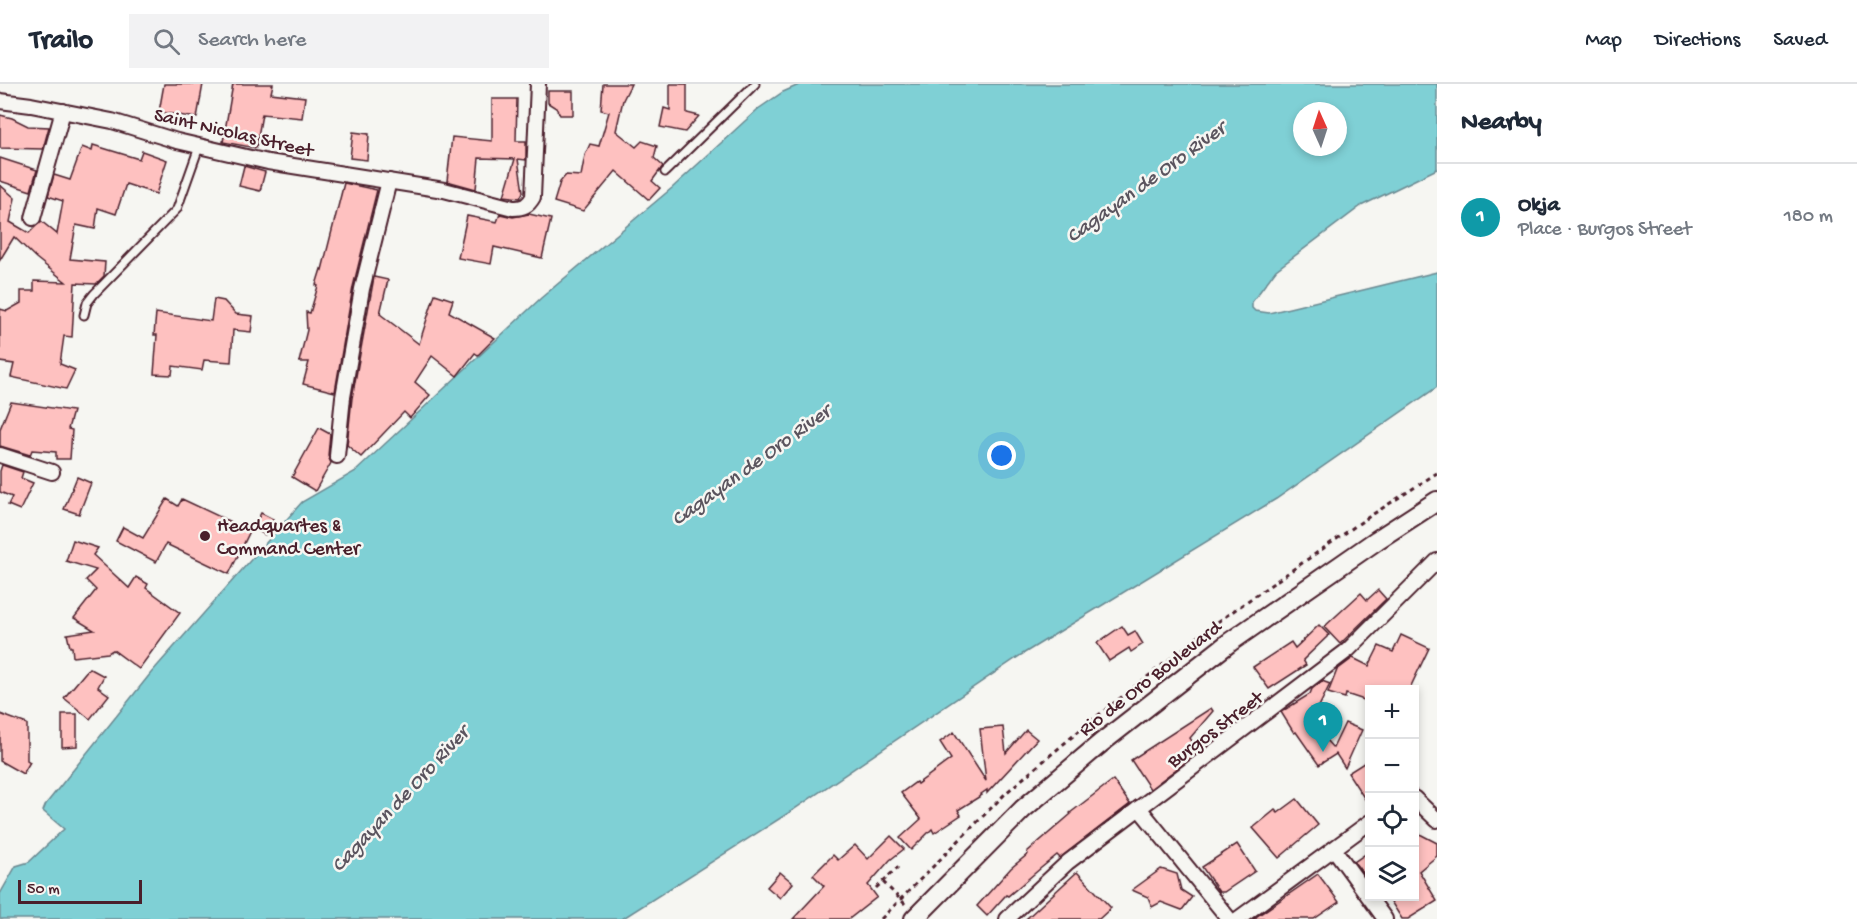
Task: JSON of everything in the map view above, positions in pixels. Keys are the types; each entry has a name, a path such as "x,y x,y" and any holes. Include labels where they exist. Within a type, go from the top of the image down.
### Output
{"main road":[{"name":"Rio de Oro Boulevard","path":"914,919 1023,809 1101,743 1230,642 1437,501"}],"street":[{"name":"Saint Nicolas Street","path":"0,101 112,121 200,147 268,162 444,190 513,208 522,208 529,205 533,197 538,84"},
{"path":"33,218 63,111"},
{"path":"337,456 344,397 362,289 389,181"},
{"path":"0,455 52,472"},
{"name":"Burgos Street","path":"1007,919 1068,862 1348,650 1437,561"},
{"path":"1419,803 1437,820"},
{"path":"1139,808 1229,919"},
{"path":"1238,919 1365,826"},
{"path":"1334,849 1386,919"}],"lane":[{"path":"665,172 755,84"},
{"path":"84,315 87,303 94,294 177,209 200,147"}],"path":[{"path":"876,888 897,867"},
{"path":"883,882 900,899"}],"water":[{"name":"Cagayan de Oro River","path":"801,84 1437,84 1437,169 1361,206 1276,270 1252,302 1252,308 1255,311 1269,313 1437,272 1437,387 1276,499 1021,655 790,812 622,919 0,919 0,894 16,866 29,862 64,829 43,811 46,804 151,673 302,502 356,471 541,298 672,188 758,109 783,92"}],"building":[{"path":"164,84 203,84 197,118 159,112"},
{"path":"233,84 273,84 271,93 305,97 302,118 262,114 256,148 223,142"},
{"path":"603,84 631,84 623,100 616,131 636,147 642,141 657,146 654,158 663,166 652,181 660,188 649,200 616,171 583,211 554,202 560,182 566,175 581,176 585,155 590,144 599,146 609,112 601,110"},
{"path":"670,84 687,84 687,113 699,116 685,132 660,127 664,108 670,110"},
{"path":"548,91 573,91 573,115 560,115 556,108 548,103"},
{"path":"492,99 517,99 516,141 526,141 526,160 518,159 523,192 520,198 504,196 515,159 479,158 476,189 447,181 452,137 492,141"},
{"path":"0,115 28,126 49,127 43,149 0,148"},
{"path":"353,132 369,134 367,160 350,158"},
{"path":"93,145 139,159 142,151 167,160 156,194 126,184 116,214 98,208 95,229 76,225 70,259 105,262 104,276 96,284 75,283 72,337 64,336 60,364 75,370 66,389 11,377 14,364 0,362 0,309 7,311 21,303 21,291 34,291 34,281 66,282 14,237 0,260 0,185 15,198 10,222 29,233 41,221 57,234 63,201 48,196 54,175 70,180 82,147 92,151"},
{"path":"0,158 37,170 31,191 0,181"},
{"path":"244,166 265,172 260,191 239,186"},
{"path":"344,183 377,190 353,287 335,392 303,384 309,362 299,362 307,330 306,312 310,313 318,286 316,285 322,270"},
{"path":"500,214 513,217 529,214 551,219 542,258 494,247 491,264 458,258 467,216 497,222"},
{"path":"374,277 388,280 380,314 419,344 435,294 453,300 449,312 495,338 478,355 475,353 457,376 432,356 415,382 430,395 410,418 404,412 361,457 347,445 352,398"},
{"path":"214,299 224,301 236,314 253,316 251,332 233,330 231,362 204,360 202,370 173,366 172,375 154,374 156,313 211,321"},
{"path":"11,402 73,411 68,429 72,430 70,459 56,459 56,452 32,450 30,455 0,446 0,429"},
{"path":"319,428 330,434 328,456 331,463 315,491 292,477"},
{"path":"2,465 23,472 21,478 33,483 20,510 8,505 12,497 0,492"},
{"path":"77,477 91,483 79,514 64,509"},
{"name":"Headquartes & Command Center","path":"167,499 178,506 182,499 250,531 229,574 166,544 156,562 116,541 123,527 143,538"},
{"path":"261,513 273,519 265,535 253,528"},
{"path":"73,540 98,548 93,555 129,588 136,577 148,584 146,588 180,613 139,669 113,650 108,653 73,657 67,634 94,630 74,618 96,590 86,580 96,570 66,561"},
{"path":"1378,590 1386,599 1340,644 1324,627 1361,593 1367,600"},
{"path":"1319,625 1329,635 1303,660 1306,665 1269,689 1253,667 1291,642 1295,648"},
{"path":"1122,626 1128,635 1135,631 1143,644 1131,652 1129,648 1109,661 1097,643"},
{"path":"1401,635 1429,648 1411,685 1365,685 1365,700 1346,694 1345,698 1328,693 1337,670 1353,658 1369,666 1379,646 1393,652"},
{"path":"89,668 104,676 98,687 109,695 90,719 64,698"},
{"path":"1322,681 1330,684 1313,719 1326,740 1333,748 1345,723 1362,730 1345,768 1336,754 1319,765 1281,712 1310,694 1312,689"},
{"path":"1211,708 1213,711 1190,738 1199,752 1150,789 1131,760"},
{"path":"0,714 27,724 27,760 30,762 23,774 0,761"},
{"path":"62,714 77,714 77,746 62,747"},
{"path":"1003,727 1006,753 1026,730 1037,739 987,793 987,790 958,810 961,815 934,833 932,829 911,850 900,838 921,819 901,793 951,759 940,742 954,732 986,781 980,729"},
{"path":"1365,762 1365,799 1348,773"},
{"path":"1113,780 1130,804 1060,858 1057,855 1008,896 1006,895 987,916 977,906 1011,868 1028,854 1027,852 1070,813"},
{"path":"1297,799 1318,825 1279,858 1253,828 1275,810 1278,813"},
{"path":"1419,834 1437,843 1437,856 1419,871"},
{"path":"891,836 904,849 890,860 868,885 877,897 849,919 793,919 824,886 813,875 833,855 838,860 855,845 868,859"},
{"path":"1237,844 1255,871 1224,892 1219,892 1202,867"},
{"path":"1365,854 1365,876 1354,862"},
{"path":"1161,869 1177,874 1181,890 1192,897 1182,910 1161,902 1152,907 1148,897 1132,890"},
{"path":"1419,871 1437,901 1408,919 1402,919 1391,901 1419,901"},
{"path":"780,872 793,883 780,898 767,887"},
{"path":"1077,872 1111,908 1099,919 1026,919"},
{"path":"1318,874 1339,902 1314,919 1253,919"}],"place":[{"name":"Headquartes & Command Center","path":"205,536"},
{"name":"Okja","path":"1323,752"}]}
